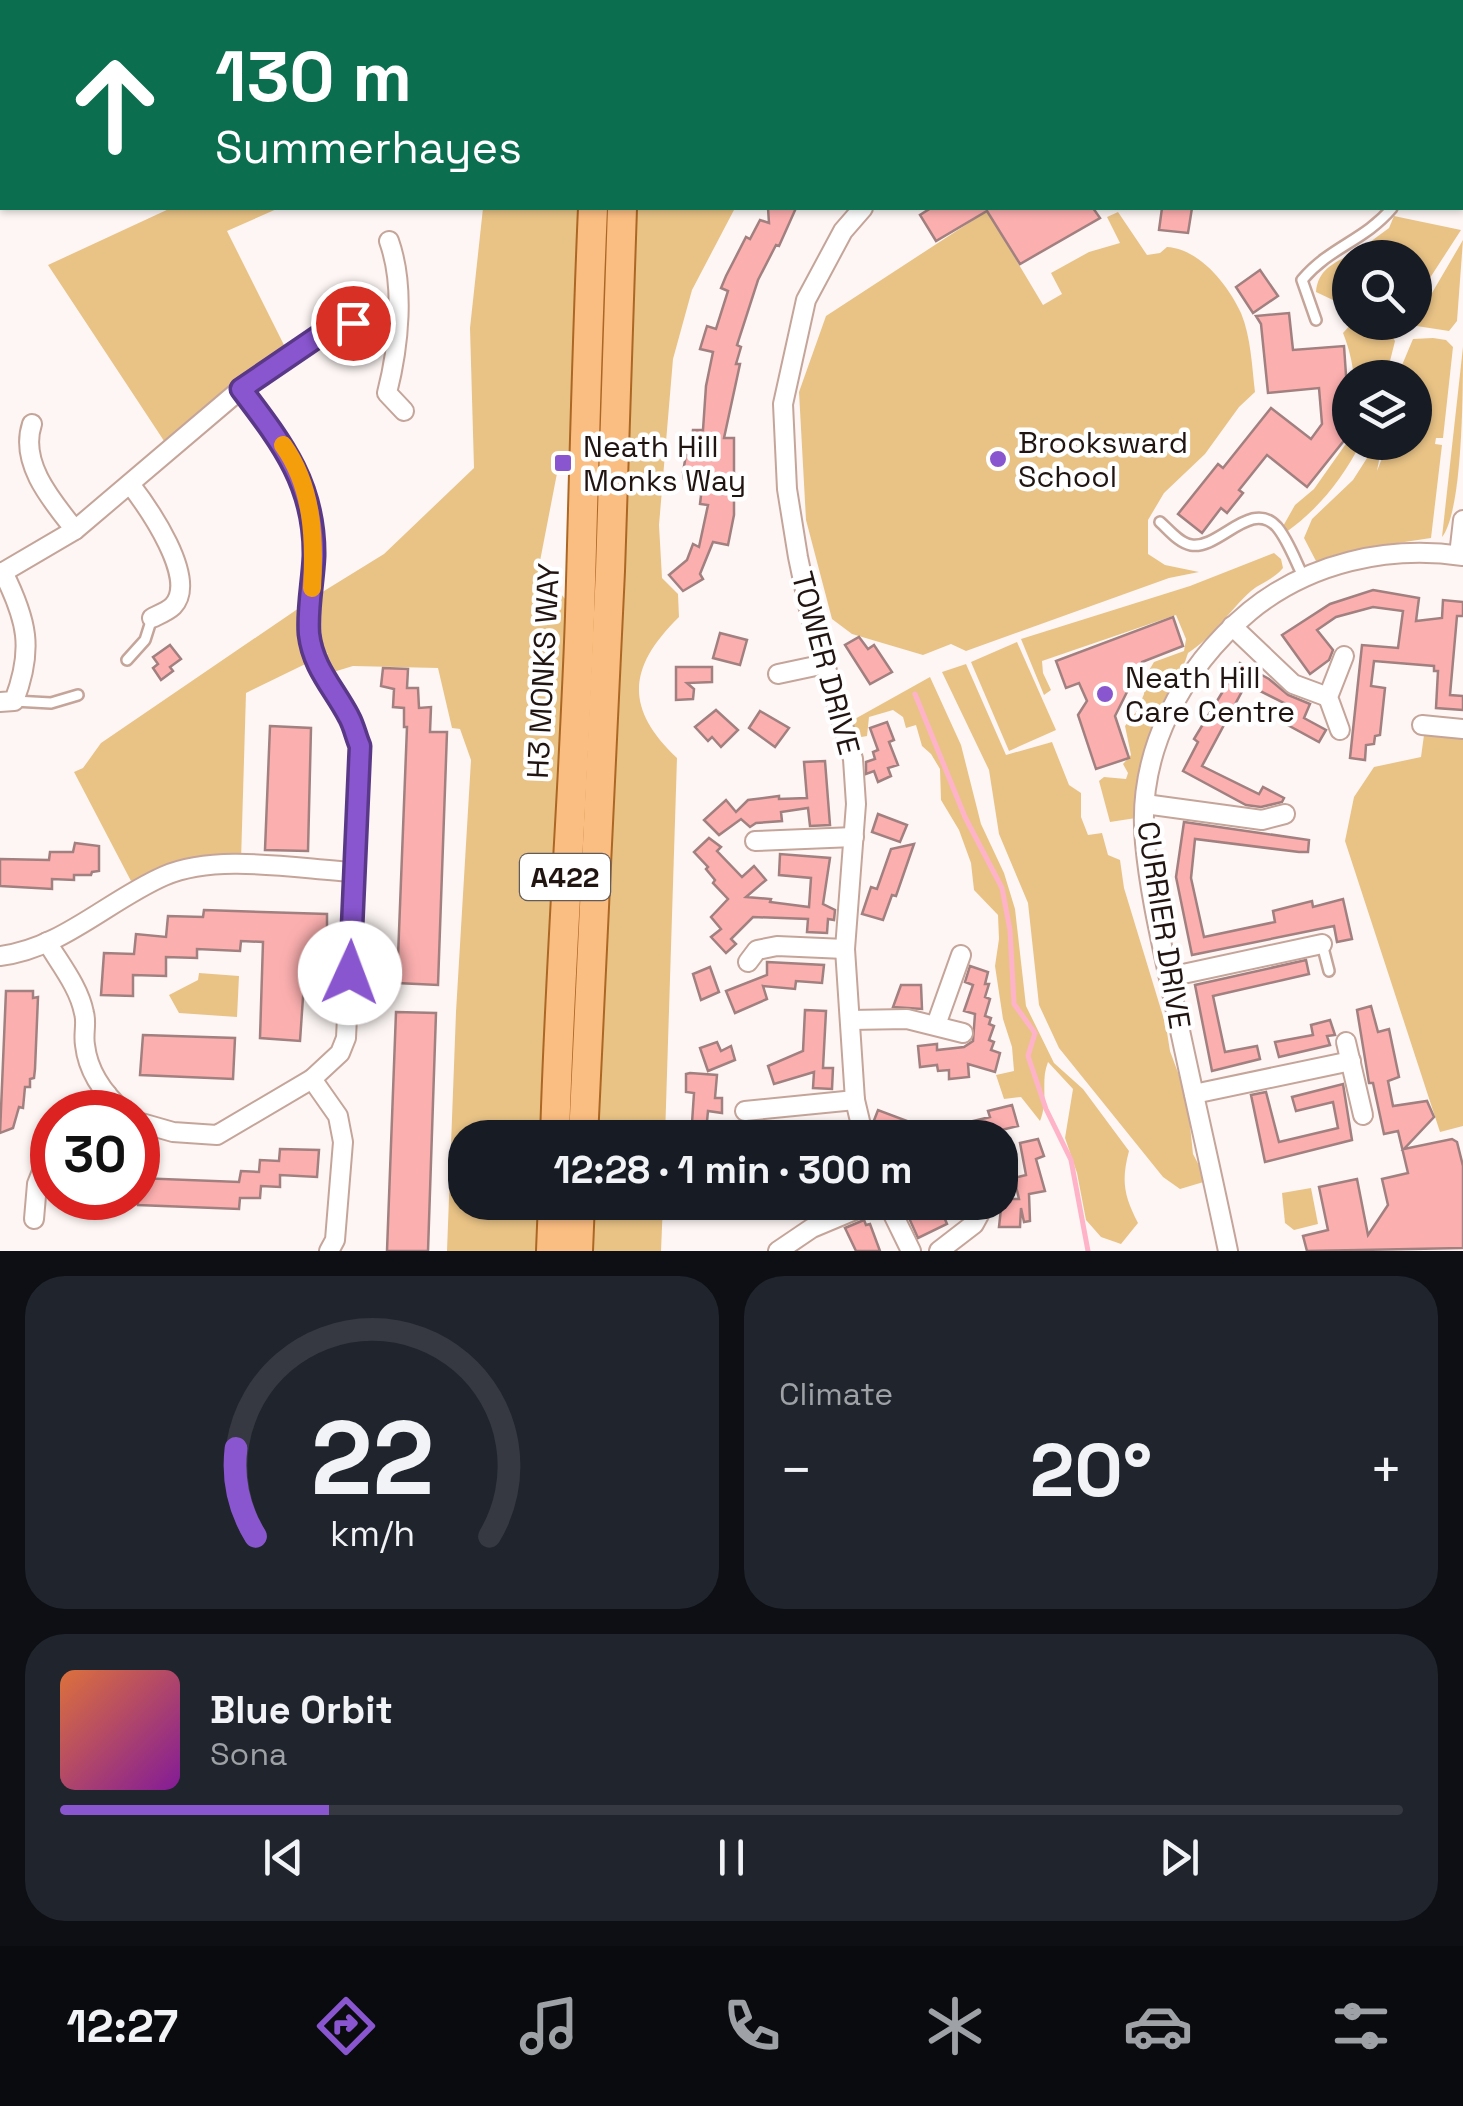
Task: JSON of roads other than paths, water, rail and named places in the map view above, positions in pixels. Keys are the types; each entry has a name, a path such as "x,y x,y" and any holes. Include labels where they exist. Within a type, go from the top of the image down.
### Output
{"main road":[{"name":"H3 MONKS WAY","path":"583,1120 594,618 580,570 593,210"},
{"name":"H3 MONKS WAY","path":"556,1120 560,963 594,618 610,571 622,210"},
{"path":"552,1251 553,1220"},
{"path":"578,1251 579,1220"}],"street":[{"name":"TOWER DRIVE","path":"860,1120 855,1100 845,949 856,804 852,759 798,558 786,489 783,404 806,300 842,231 861,210"},
{"path":"389,242 398,266 395,361 387,392 404,411"},
{"path":"7,702 24,676 27,645 22,612 2,573 75,530 241,389 332,327 374,319 396,320"},
{"path":"160,1128 217,1136 312,1079 340,1053 346,1038 360,746 349,718 317,664 309,633 314,553 311,512 290,454 241,389"},
{"path":"32,424 27,439 45,492 75,530"},
{"path":"130,484 166,540 180,590 174,605 152,618"},
{"path":"1461,555 1463,520"},
{"name":"CURRIER DRIVE","path":"1228,1251 1144,841 1152,758 1170,708 1198,662 1267,597 1302,576 1342,562 1386,555 1461,555"},
{"path":"1232,626 1293,684 1328,697"},
{"path":"1340,730 1328,697 1344,656"},
{"path":"778,674 825,664"},
{"path":"1422,725 1463,729"},
{"path":"1146,804 1262,820 1285,814"},
{"path":"755,841 854,837"},
{"path":"0,956 47,942 165,876 203,865 354,872"},
{"path":"47,942 77,992 85,1016 84,1041 90,1068 104,1090"},
{"path":"1169,977 1322,944"},
{"path":"748,962 757,950 777,946 845,949"},
{"path":"936,1025 960,955"},
{"path":"850,1020 907,1018 962,1033"},
{"path":"1346,1042 1363,1116"},
{"path":"1194,1094 1351,1061"},
{"path":"312,1079 338,1116 343,1142 335,1240 329,1251"},
{"path":"745,1111 855,1100"},
{"path":"778,1251 831,1220"},
{"path":"896,1220 911,1251"},
{"path":"940,1251 976,1220"}],"lane":[{"path":"1316,320 1302,280 1320,258 1376,227 1390,210"},
{"path":"1160,522 1192,546 1206,545 1247,521 1268,520 1278,528 1302,576"},
{"path":"127,660 145,640 152,618"},
{"path":"7,702 52,703 78,695"},
{"path":"1322,944 1329,971"}],"waterway":[{"path":"915,694 965,817 1002,888 1010,930 1014,1004 1035,1033 1028,1056 1046,1109 1071,1160 1088,1251"}],"place":[{"name":"Brooksward School","path":"998,459"},
{"name":"Neath Hill Monks Way","path":"563,463"},
{"name":"Neath Hill Care Centre","path":"1105,694"}]}
